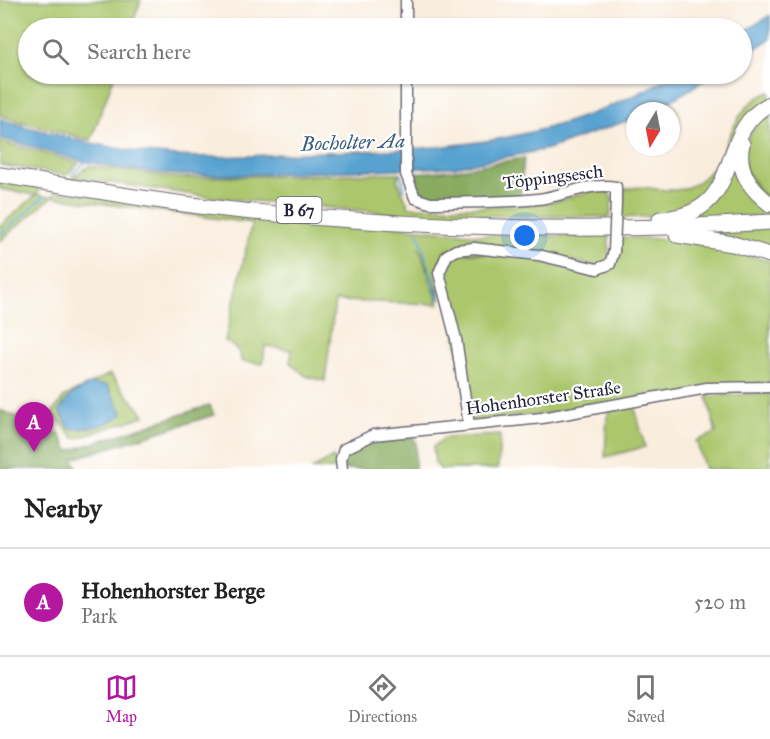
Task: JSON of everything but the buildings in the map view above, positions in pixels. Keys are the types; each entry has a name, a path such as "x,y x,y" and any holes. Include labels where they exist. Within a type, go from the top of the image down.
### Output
{"highway":[{"name":"B 67","path":"770,106 754,120 746,134 740,160 750,187 770,204"},
{"name":"B 67","path":"600,223 665,219 698,211 720,187 747,124 756,113 770,106"},
{"name":"B 67","path":"0,170 242,205 398,218 692,223 770,217"},
{"name":"B 67","path":"0,175 241,211 442,225 537,229 770,222"},
{"name":"B 67","path":"623,228 709,239 770,255"}],"street":[{"path":"406,0 406,18"},
{"name":"Töppingsesch","path":"406,84 406,174 415,198 430,203 538,199 584,187 607,185 616,187 614,251 610,264 597,270 538,255 490,249 465,248 447,255 439,273 456,339 469,425"},
{"name":"Hohenhorster Straße","path":"342,469 340,459 344,449 373,435 542,418 707,388 770,387"}],"green space":[{"path":"0,0 141,0 135,18 18,18 18,84 111,84 91,140 0,116"},
{"path":"770,92 770,101 763,105 715,190 680,215 619,218 623,190 642,187 682,189 703,178 720,156 747,107 757,98"},
{"path":"770,114 770,201 748,176 744,157 747,140 751,133"},
{"path":"0,141 79,163 66,175 0,165"},
{"path":"736,154 770,207 770,215 683,220"},
{"path":"524,158 520,197 427,199 421,196 415,173 454,170"},
{"path":"89,166 179,178 400,173 397,179 409,207 531,204 557,201 599,191 607,191 612,198 610,217 410,215 209,197 72,177"},
{"path":"0,180 40,188 37,195 51,197 57,192 479,235 609,236 609,257 605,264 596,267 546,254 446,251 436,274 441,299 419,247 439,304 335,301 325,381 306,376 290,363 292,350 265,346 263,364 241,361 234,347 225,341 252,223 52,197 0,241 0,226 36,195 0,189"},
{"path":"770,226 770,251 685,233"},
{"path":"619,237 683,240 770,261 770,382 555,413 472,421 443,271 452,257 461,253 519,255 602,273 614,265"},
{"path":"110,374 145,416 75,439 52,413 65,396"},
{"path":"770,393 770,469 705,469 696,441 716,433 707,396"},
{"path":"634,404 645,447 605,457 607,417 611,408"},
{"path":"210,405 214,415 73,459 78,469 0,469 0,410 59,433 69,451"},
{"path":"411,434 416,442 415,469 343,469 348,450 365,440"},
{"path":"500,435 498,469 440,469 435,463 433,447 444,438"},
{"path":"333,457 339,469 313,469"}],"water":[{"path":"770,15 770,39 752,51 752,27"},
{"path":"656,84 698,84 668,102 626,102 626,121 548,149 454,167 179,175 124,169 81,161 0,138 0,119 110,147 155,154 251,156 372,151 462,144 505,138 589,115"},
{"path":"90,384 107,385 123,414 98,426 70,429 59,410 72,394"}],"waterway":[{"path":"72,174 88,160"},
{"path":"401,175 404,190"},
{"path":"0,235 45,196"},
{"path":"418,232 439,300"}],"place":[{"name":"Hohenhorster Berge","path":"34,452"}],"water label":[{"name":"Bocholter Aa","path":"353,142"}]}
